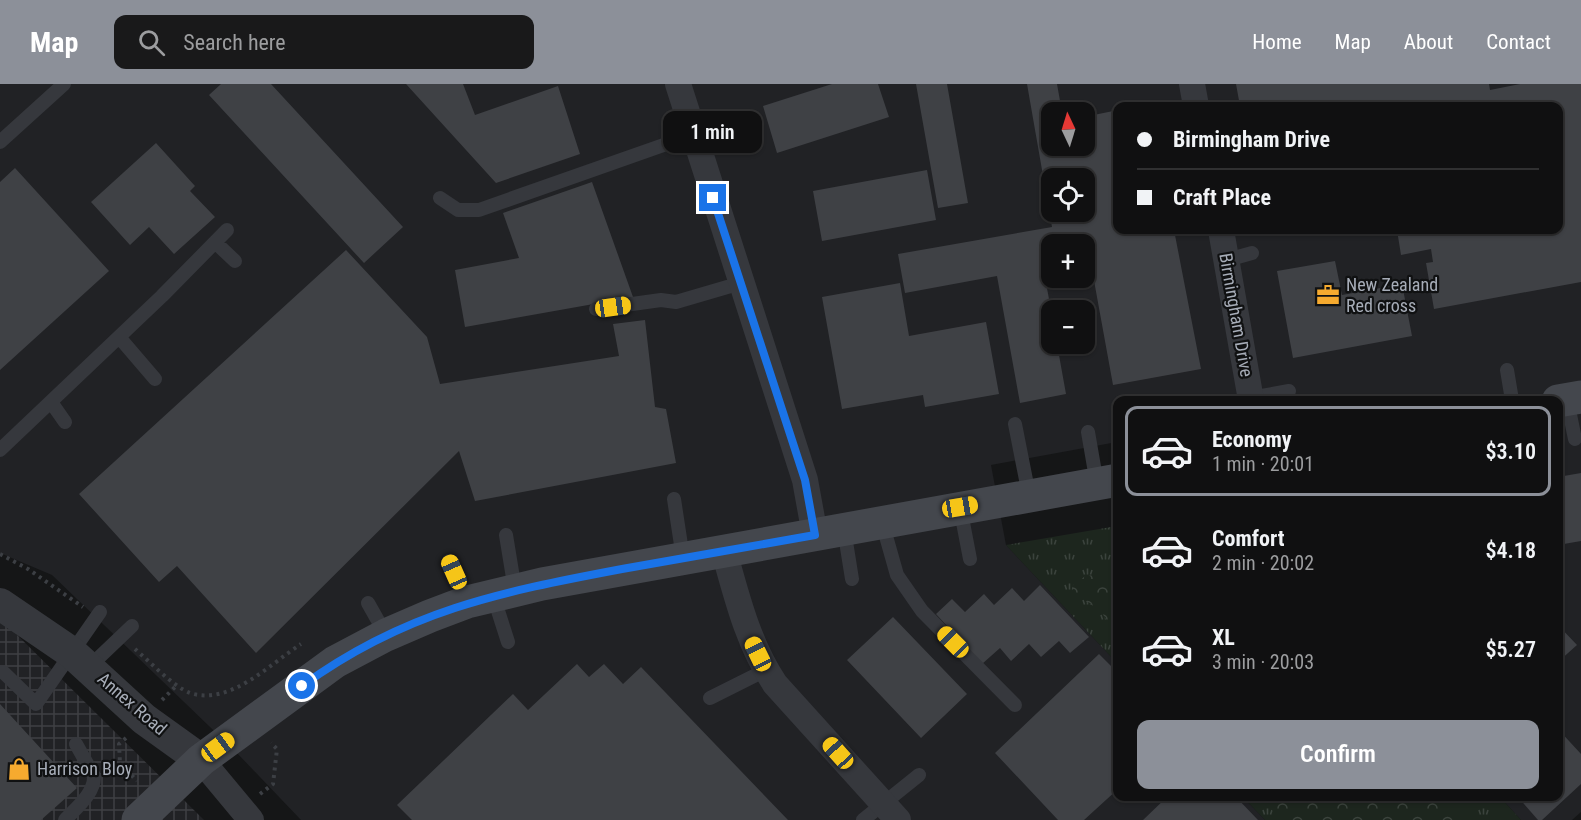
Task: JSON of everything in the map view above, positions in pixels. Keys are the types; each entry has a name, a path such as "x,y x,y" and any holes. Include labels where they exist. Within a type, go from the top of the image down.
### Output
{"main road":[{"path":"138,820 201,760 335,662 386,635 492,596 683,558 1107,482"}],"street":[{"path":"678,84 692,135 805,480 829,532"},
{"path":"1191,84 1195,102"},
{"name":"Birmingham Drive","path":"1222,234 1250,396"},
{"path":"724,551 742,621 766,670 775,684 891,812"},
{"name":"Annex Road","path":"1,607 81,660 144,719 201,760 251,820"}],"lane":[{"path":"0,142 64,84"},
{"path":"440,198 458,210 479,210 692,135"},
{"path":"0,450 227,230"},
{"path":"216,243 235,261"},
{"path":"1227,260 1252,253"},
{"path":"596,309 661,300 676,302 741,283"},
{"path":"119,337 155,379"},
{"path":"1507,370 1511,396"},
{"path":"1265,396 1289,391"},
{"path":"1569,400 1575,439"},
{"path":"51,402 66,422"},
{"path":"1015,424 1029,495"},
{"path":"1088,432 1107,482"},
{"path":"674,499 683,558"},
{"path":"960,507 970,559"},
{"path":"882,522 897,575 922,611 1015,705"},
{"path":"829,532 852,579"},
{"path":"506,535 492,596 507,642"},
{"path":"449,561 492,596"},
{"path":"368,603 386,635"},
{"path":"81,660 99,612"},
{"path":"3,672 36,704 81,660 132,626"},
{"path":"710,698 766,670"},
{"path":"65,820 82,802 95,782 76,744"},
{"path":"863,820 891,812 919,775"}],"path":[{"path":"226,692 301,644"},
{"path":"119,744 120,763"},
{"path":"273,784 277,749"}],"shaded area":[{"path":"0,84 1581,84 1581,812 1572,820 1521,820 1504,801 1563,801 1563,396 1113,396 1113,443 991,465 1006,545 1113,659 1113,801 1247,801 1265,820 301,820 236,752 52,575 0,553"},
{"path":"0,620 3,621 204,820 0,820"}],"green space":[{"path":"1113,527 1113,659 1006,545"},
{"path":"1113,570 1113,631 1101,611 1075,594 1072,586 1084,577"},
{"path":"1247,801 1504,801 1521,820 1265,820"},
{"path":"1263,801 1450,801 1457,820 1282,820"}],"building":[{"path":"221,84 271,84 403,227 364,263 209,95"},
{"path":"406,84 463,84 475,115 558,86 580,154 496,183"},
{"path":"832,84 878,84 889,117 777,153 763,106"},
{"path":"916,84 947,84 968,203 938,208"},
{"path":"1027,84 1057,84 1060,102 1041,102 1041,156 1095,156 1095,115 1113,111 1113,234 1175,234 1201,369 1113,385 1095,286 1095,234 1041,234 1041,288 1047,288 1049,300 1041,300 1041,354 1059,354 1066,394 1020,403 997,276 905,293 898,254 1052,227 1051,222 1095,222 1095,168 1042,168"},
{"path":"1236,84 1489,84 1490,90 1520,84 1581,84 1581,282 1434,309 1426,263 1433,262 1431,249 1401,255 1398,234 1563,234 1563,102 1239,102"},
{"path":"156,143 195,186 190,191 215,217 174,254 149,227 130,245 91,202"},
{"path":"15,168 109,271 0,370 0,182"},
{"path":"927,170 936,220 822,241 813,191"},
{"path":"592,182 633,297 465,327 455,270 519,258 503,213"},
{"path":"346,250 427,337 440,384 619,356 613,324 645,320 655,407 666,409 676,463 475,501 459,451 256,653 177,566 159,582 79,494"},
{"path":"1335,261 1342,295 1402,284 1412,336 1293,358 1277,271"},
{"path":"900,283 909,336 986,322 999,394 925,407 923,395 842,409 822,297"},
{"path":"1581,473 1581,541 1563,544 1563,476"},
{"path":"1040,585 1089,637 1070,653 1059,641 1041,657 1029,644 1011,661 1000,648 982,664 936,614 952,599 965,612 984,594 994,605 1012,588 1024,601"},
{"path":"893,617 967,694 921,738 847,660"},
{"path":"1563,630 1577,645 1563,658"},
{"path":"1099,654 1113,668 1113,794 1084,820 1058,820 995,753"},
{"path":"577,664 589,677 604,664 623,684 641,667 788,820 412,820 397,805 513,694 528,710"},
{"path":"0,704 77,788 41,820 0,820"},
{"path":"1563,734 1581,754 1581,784 1563,801"},
{"path":"1163,801 1240,801 1258,820 1143,820"},
{"path":"1521,801 1563,801 1542,820 1538,820"}],"place":[{"name":"New Zealand Red cross","path":"1328,295"},
{"name":"Harrison Bloy","path":"19,769"}],"route":[{"path":"302,686 335,662 386,635 468,602 542,584 815,535 805,480 713,198"}]}
